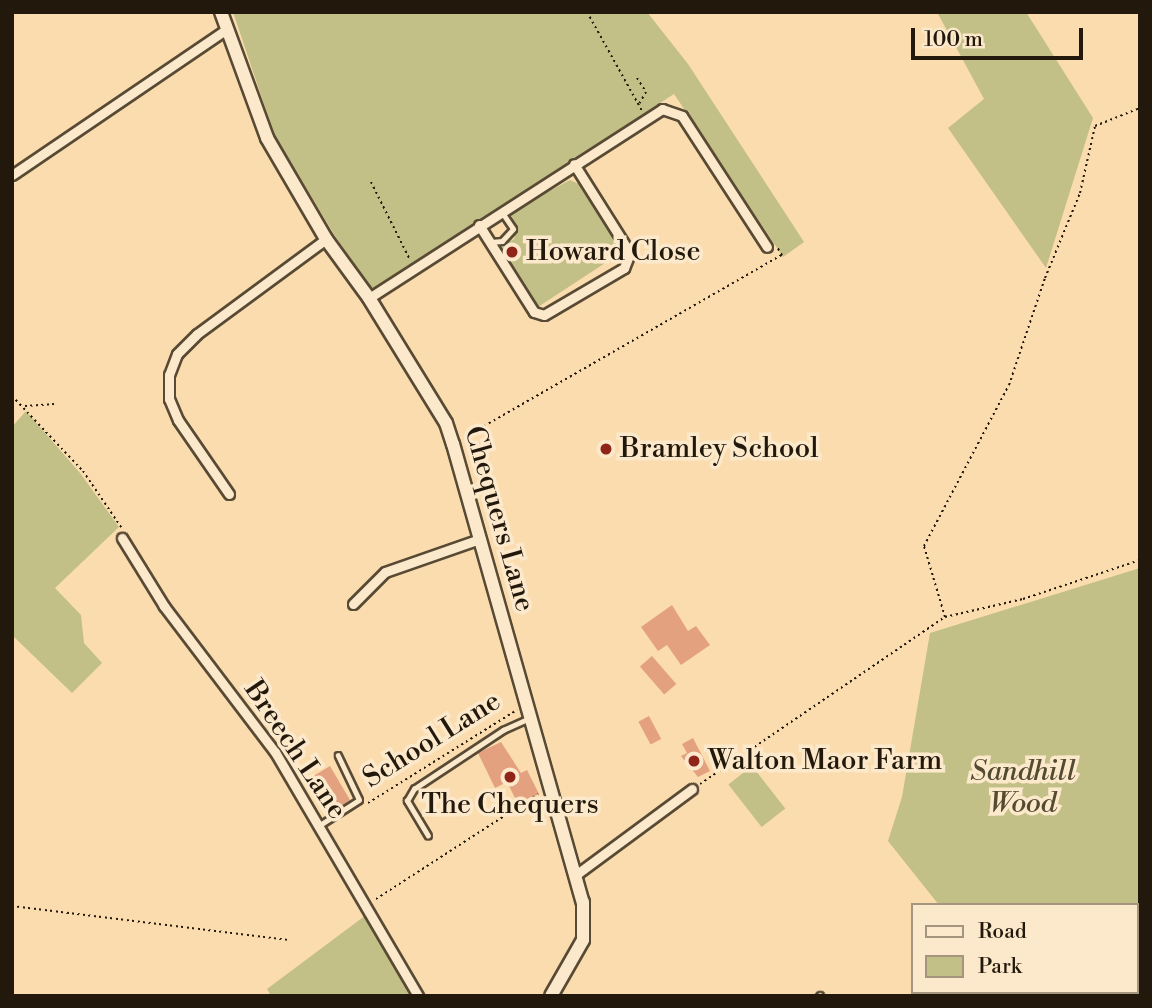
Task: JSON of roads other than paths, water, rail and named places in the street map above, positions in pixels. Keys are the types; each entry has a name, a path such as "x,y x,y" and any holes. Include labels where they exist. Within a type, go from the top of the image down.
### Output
{"main road":[{"name":"Chequers Lane","path":"221,12 267,138 326,239 369,298 446,423 549,786 577,874 585,920 583,940 551,996"}],"street":[{"path":"12,175 227,29"},
{"path":"369,298 647,118 671,109 682,116 767,247"},
{"path":"479,225 534,312 544,315 624,268 630,253 574,164"},
{"path":"229,494 178,420 169,399 169,375 177,354 197,334 326,239"},
{"name":"Breech Lane","path":"122,538 164,606 275,752 418,996"},
{"path":"354,604 385,572 480,539"},
{"path":"577,874 692,789"}],"lane":[{"path":"490,242 502,241 513,229 500,212"},
{"path":"428,836 407,802 414,789 503,730 531,718"},
{"path":"319,826 359,800 338,756"}],"place":[{"name":"Howard Close","path":"512,252"},
{"name":"Bramley School","path":"606,449"},
{"name":"Walton Maor Farm","path":"694,761"},
{"name":"The Chequers","path":"510,777"}],"park label":[{"name":"Sandhill Wood","path":"1023,788"}]}
